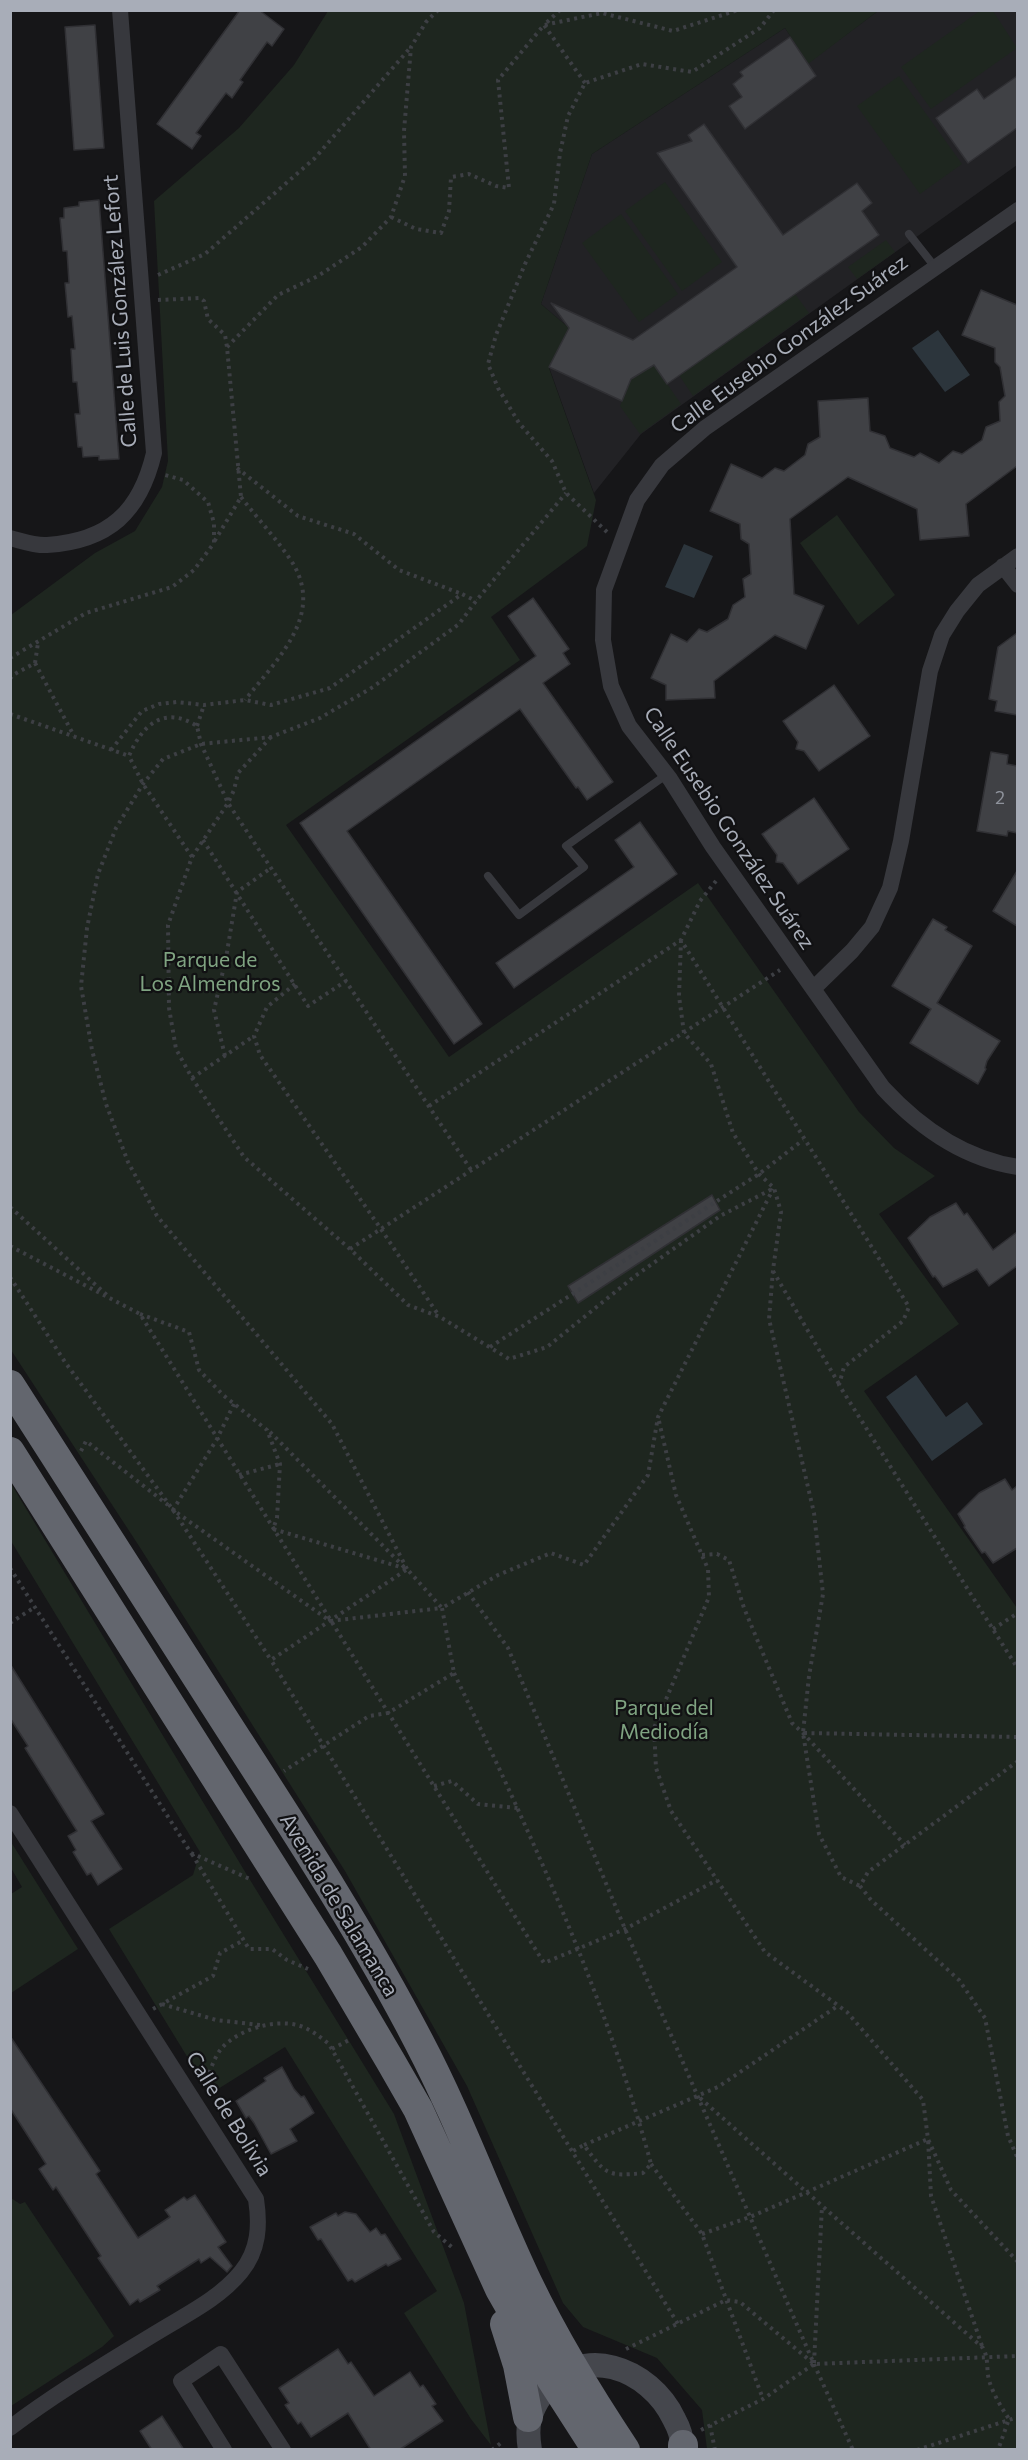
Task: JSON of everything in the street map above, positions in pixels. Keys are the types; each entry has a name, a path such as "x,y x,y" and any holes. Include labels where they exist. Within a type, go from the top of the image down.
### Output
{"highway":[{"name":"Avenida de Salamanca","path":"10,1385 286,1814 356,1929 424,2052 455,2116 528,2284 562,2375 597,2450"},
{"name":"Avenida de Salamanca","path":"10,1452 369,2023 418,2109 500,2289 562,2375 625,2450"},
{"path":"500,2289 501,2313 514,2350 528,2416"}],"main road":[{"path":"530,2450 528,2416 562,2375 592,2364 620,2368 644,2382 667,2403 687,2444"}],"street":[{"name":"Calle de Luis González Lefort","path":"10,538 45,546 92,537 113,525 133,504 149,470 154,453 120,10"},
{"name":"Calle Eusebio González Suárez","path":"1017,210 705,428 662,465 637,500 604,590 603,640 611,686 629,726 666,775 793,962 883,1088 904,1111 934,1135 964,1150 1017,1167"},
{"path":"813,989 873,927 890,888 933,662 942,635 957,611 978,585 1017,556"},
{"path":"1003,566 1017,585"},
{"name":"Calle de Bolivia","path":"10,1813 256,2199 259,2221 256,2244 242,2271 219,2294 10,2428"},
{"path":"224,2450 181,2381 221,2354 283,2450"}],"lane":[{"path":"909,234 935,267"},
{"path":"488,876 519,915 584,867 566,846 666,775"}],"path":[{"path":"141,282 205,254 315,158 411,46 426,22 438,10"},
{"path":"391,217 416,229 441,233 449,211 451,177 468,174 496,186 509,188 498,80 544,25 560,10"},
{"path":"544,25 602,13 673,31 738,10"},
{"path":"621,544 566,493 552,461 519,423 498,388 488,364 496,335 525,264 554,204 568,116 585,82 642,64 692,72 760,28 774,10"},
{"path":"544,25 585,82"},
{"path":"227,347 278,295 318,276 362,247 391,217 405,176 404,131 411,46"},
{"path":"142,301 200,298 204,301 208,319 225,335 236,468 241,497 291,560 305,594 302,617 286,648 245,700"},
{"path":"236,468 298,516 354,534 399,570 476,601"},
{"path":"149,470 183,480 208,502 214,523 214,543"},
{"path":"407,1569 332,1424 157,1216 128,1162 106,1104 92,1050 81,986 87,928 98,874 116,828 143,784 163,759 201,744 271,738 320,718 373,687 459,624 566,493"},
{"path":"10,657 38,643 86,613 172,586 194,570 214,543 241,497"},
{"path":"111,750 142,711 159,704 177,702 204,705 245,700 271,705 330,688 462,594"},
{"path":"38,643 35,663 74,736"},
{"path":"10,679 35,663"},
{"path":"204,705 197,726 201,744 228,803 471,1170"},
{"path":"10,714 129,756 143,784 192,857"},
{"path":"129,756 138,735 169,716 187,719 197,726"},
{"path":"271,738 238,773 228,803 192,857 168,925 169,1008 176,1049 192,1078 244,1157 350,1249 408,1305 440,1317 509,1359 547,1347 644,1269 720,1216 774,1188"},
{"path":"203,840 308,1006 346,981"},
{"path":"225,1056 214,1010 226,958 237,892 271,868"},
{"path":"728,868 700,901 681,940 679,996 684,1033 711,1064 733,1133 759,1174 774,1188 781,1212 769,1319 814,1513 823,1594 809,1676 803,1733 819,1834 841,1877 860,1886 871,1900 959,1980 985,2018 1008,2136 1017,2159"},
{"path":"681,940 803,1140 909,1307 903,1321 844,1367 839,1385"},
{"path":"429,1106 681,940"},
{"path":"350,1249 793,962"},
{"path":"192,1078 254,1036 267,1006 295,984"},
{"path":"254,1036 260,1055 440,1317"},
{"path":"490,1347 759,1174 803,1140"},
{"path":"78,1456 86,1441 173,1510 330,1621 442,1608 498,1575 550,1553 584,1565 648,1475 658,1417 774,1188"},
{"path":"10,1207 114,1301"},
{"path":"10,1246 140,1314 189,1332 199,1370 234,1404 267,1430 407,1569 442,1608 454,1673 518,1808 578,1949 639,2121 651,2164 702,2235 763,2399"},
{"path":"773,1270 839,1385 1017,1669"},
{"path":"10,1277 65,1362 173,1510 271,1660 678,2324"},
{"path":"140,1314 543,1963 625,1929 717,1880"},
{"path":"173,1510 217,1439 234,1404"},
{"path":"658,1417 676,1495 708,1569 709,1597 654,1728 656,1768 671,1811 765,1952 839,2005 922,2100 928,2139 931,2196 988,2357 988,2379 1009,2419"},
{"path":"267,1430 280,1464 277,1518 273,1529"},
{"path":"239,1475 280,1464"},
{"path":"273,1529 407,1569"},
{"path":"702,1555 717,1554 729,1560 744,1608 792,1723 904,1845"},
{"path":"10,1568 13,1577 35,1607 249,1949 272,1949 287,1960 314,1972"},
{"path":"271,1660 407,1569"},
{"path":"468,1592 508,1648 625,1929 853,2450"},
{"path":"10,1623 35,1607"},
{"path":"993,1629 1017,1613"},
{"path":"281,1773 369,1716 388,1713 454,1673"},
{"path":"803,1733 1017,1737"},
{"path":"860,1886 868,1872 1017,1761"},
{"path":"434,1786 452,1781 478,1804 518,1808"},
{"path":"191,1853 261,1884"},
{"path":"140,2016 213,1976 220,1953 244,1940"},
{"path":"162,2004 216,2020 261,2025 296,2025 317,2034 332,2049 434,2232 454,2249"},
{"path":"573,2151 718,2086 839,2005"},
{"path":"191,2097 203,2089 220,2050 232,2038 261,2025"},
{"path":"332,2049 354,2038"},
{"path":"698,2096 983,2348"},
{"path":"702,2235 750,2217 928,2139"},
{"path":"928,2139 951,2190 1017,2262"},
{"path":"584,2145 602,2170 624,2175 643,2174 651,2164"},
{"path":"814,2364 822,2206"},
{"path":"626,2349 726,2300 740,2301 814,2364"},
{"path":"687,2444 710,2426 763,2399 814,2364 1017,2356"},
{"path":"917,2450 1017,2417"},
{"path":"998,2450 1009,2419"},
{"path":"710,2426 715,2450"},
{"path":"492,2450 502,2442"}],"shaded area":[{"path":"878,11 1017,11 1017,165 641,434 594,493 549,367 569,328 541,304 592,154 785,28 808,63"},
{"path":"938,330 970,375 945,392 912,348"},
{"path":"684,544 713,556 694,598 665,587"},
{"path":"916,1375 946,1417 967,1402 983,1424 932,1461 886,1397"}],"green space":[{"path":"981,10 993,11 1017,48 931,109 901,67"},
{"name":"Parque del Mediodía","path":"328,11 878,11 808,64 785,28 592,154 541,304 569,328 549,368 596,500 587,546 491,617 520,660 286,825 449,1057 698,883 859,1112 894,1148 935,1176 879,1214 959,1324 864,1391 1017,1608 1017,2449 707,2449 702,2410 657,2358 583,2327 563,2303 467,2086 345,1871 139,1546 11,1350 11,615 95,553 135,531 162,487 168,461 154,201 239,128 294,65"},
{"path":"899,76 962,164 920,194 857,106"},
{"path":"665,182 722,262 682,291 625,211"},
{"path":"621,214 678,294 639,322 582,243"},
{"path":"886,240 895,252 857,279 848,267"},
{"path":"795,294 809,313 693,396 679,375"},
{"path":"654,365 681,404 640,434 620,406 631,379"},
{"path":"837,515 895,595 858,625 800,543"},
{"path":"10,1482 394,2114 464,2303 491,2445 471,2419 404,2313 437,2291 285,2047 210,2094 109,1929 193,1875 200,1852 11,1541"},
{"path":"11,1842 78,1949 11,1993 11,1894 22,1887 11,1868"},
{"path":"11,2198 20,2204 25,2202 114,2336 102,2347 11,2406"}],"building":[{"path":"240,10 259,10 284,29 272,46 267,42 240,80 243,82 232,98 226,93 196,133 201,136 192,149 157,124"},
{"path":"95,25 104,148 74,150 65,27"},
{"path":"790,37 816,76 745,129 729,106 742,97 733,84 743,76 740,72"},
{"path":"1017,76 1017,128 968,163 936,118 977,89 984,99"},
{"path":"704,124 783,235 857,183 872,203 862,211 879,235 667,384 654,365 631,379 622,401 549,367 569,328 551,303 633,340 737,267 657,153 692,141 688,135"},
{"path":"99,200 119,459 99,460 99,456 83,457 82,447 78,447 75,414 80,414 77,382 73,382 71,349 75,349 72,316 68,317 65,283 69,283 67,251 63,251 60,218 64,218 64,208 79,206 79,202"},
{"path":"981,290 1017,305 1017,466 966,504 969,536 920,540 917,509 848,477 790,519 794,594 824,606 806,649 775,635 714,681 715,698 666,700 666,685 651,678 671,634 687,642 699,629 707,632 728,619 733,605 745,597 743,579 751,574 749,544 741,539 740,524 710,511 731,464 762,478 775,468 784,471 805,455 808,444 820,437 818,401 868,398 870,431 885,436 890,448 914,457 920,453 939,463 953,451 962,454 982,440 986,427 1000,421 999,402 1005,396 1000,367 995,362 995,348 962,335"},
{"path":"533,598 569,649 563,653 570,664 543,683 613,782 587,800 520,709 347,831 482,1024 454,1044 300,823 536,656 508,616"},
{"path":"1017,633 1017,715 995,711 997,701 989,699 998,647"},
{"path":"834,685 870,736 819,771 804,751 796,749 798,742 783,721"},
{"path":"991,752 1008,755 1007,764 1017,766 1017,833 1008,831 1007,836 977,831"},
{"path":"814,798 849,849 798,884 783,863 776,862 777,855 762,834"},
{"path":"640,822 677,874 514,988 496,963 634,867 615,840"},
{"path":"1017,871 1017,926 993,911"},
{"path":"933,919 947,927 945,930 972,946 937,1003 1000,1041 987,1061 986,1069 978,1084 910,1043 931,1009 892,986"},
{"path":"712,1195 720,1210 578,1303 568,1286"},
{"path":"956,1203 964,1215 967,1213 993,1250 1017,1232 1017,1266 989,1286 977,1269 943,1287 935,1276 933,1277 908,1238 930,1217"},
{"path":"1005,1479 1012,1490 1017,1486 1017,1548 993,1563 985,1552 982,1553 958,1514 979,1493"},
{"path":"10,1664 104,1814 91,1821 122,1869 98,1885 91,1873 87,1875 73,1852 76,1850 68,1836 77,1831 25,1748 28,1746 10,1718"},
{"path":"10,2036 100,2171 96,2174 138,2238 170,2217 165,2210 184,2197 187,2200 195,2195 226,2242 218,2247 232,2266 227,2272 210,2257 201,2263 199,2259 157,2286 160,2290 130,2305 98,2258 101,2256 56,2187 53,2190 39,2169 46,2164 10,2108"},
{"path":"282,2067 294,2089 301,2097 304,2096 314,2113 290,2129 297,2141 271,2154 254,2123 249,2116 246,2118 236,2101 266,2081 264,2078"},
{"path":"345,2212 356,2214 370,2232 376,2228 381,2235 385,2234 401,2259 388,2266 386,2264 355,2282 352,2279 348,2281 321,2239 318,2240 310,2227 336,2213 338,2216"},
{"path":"338,2349 348,2364 351,2362 374,2396 410,2372 420,2387 423,2385 436,2404 432,2406 443,2421 399,2450 371,2450 348,2413 311,2437 301,2422 298,2424 285,2405 289,2403 279,2388"},
{"path":"162,2416 184,2450 152,2450 140,2431"}],"park label":[{"name":"Parque de Los Almendros","path":"210,972"}]}
